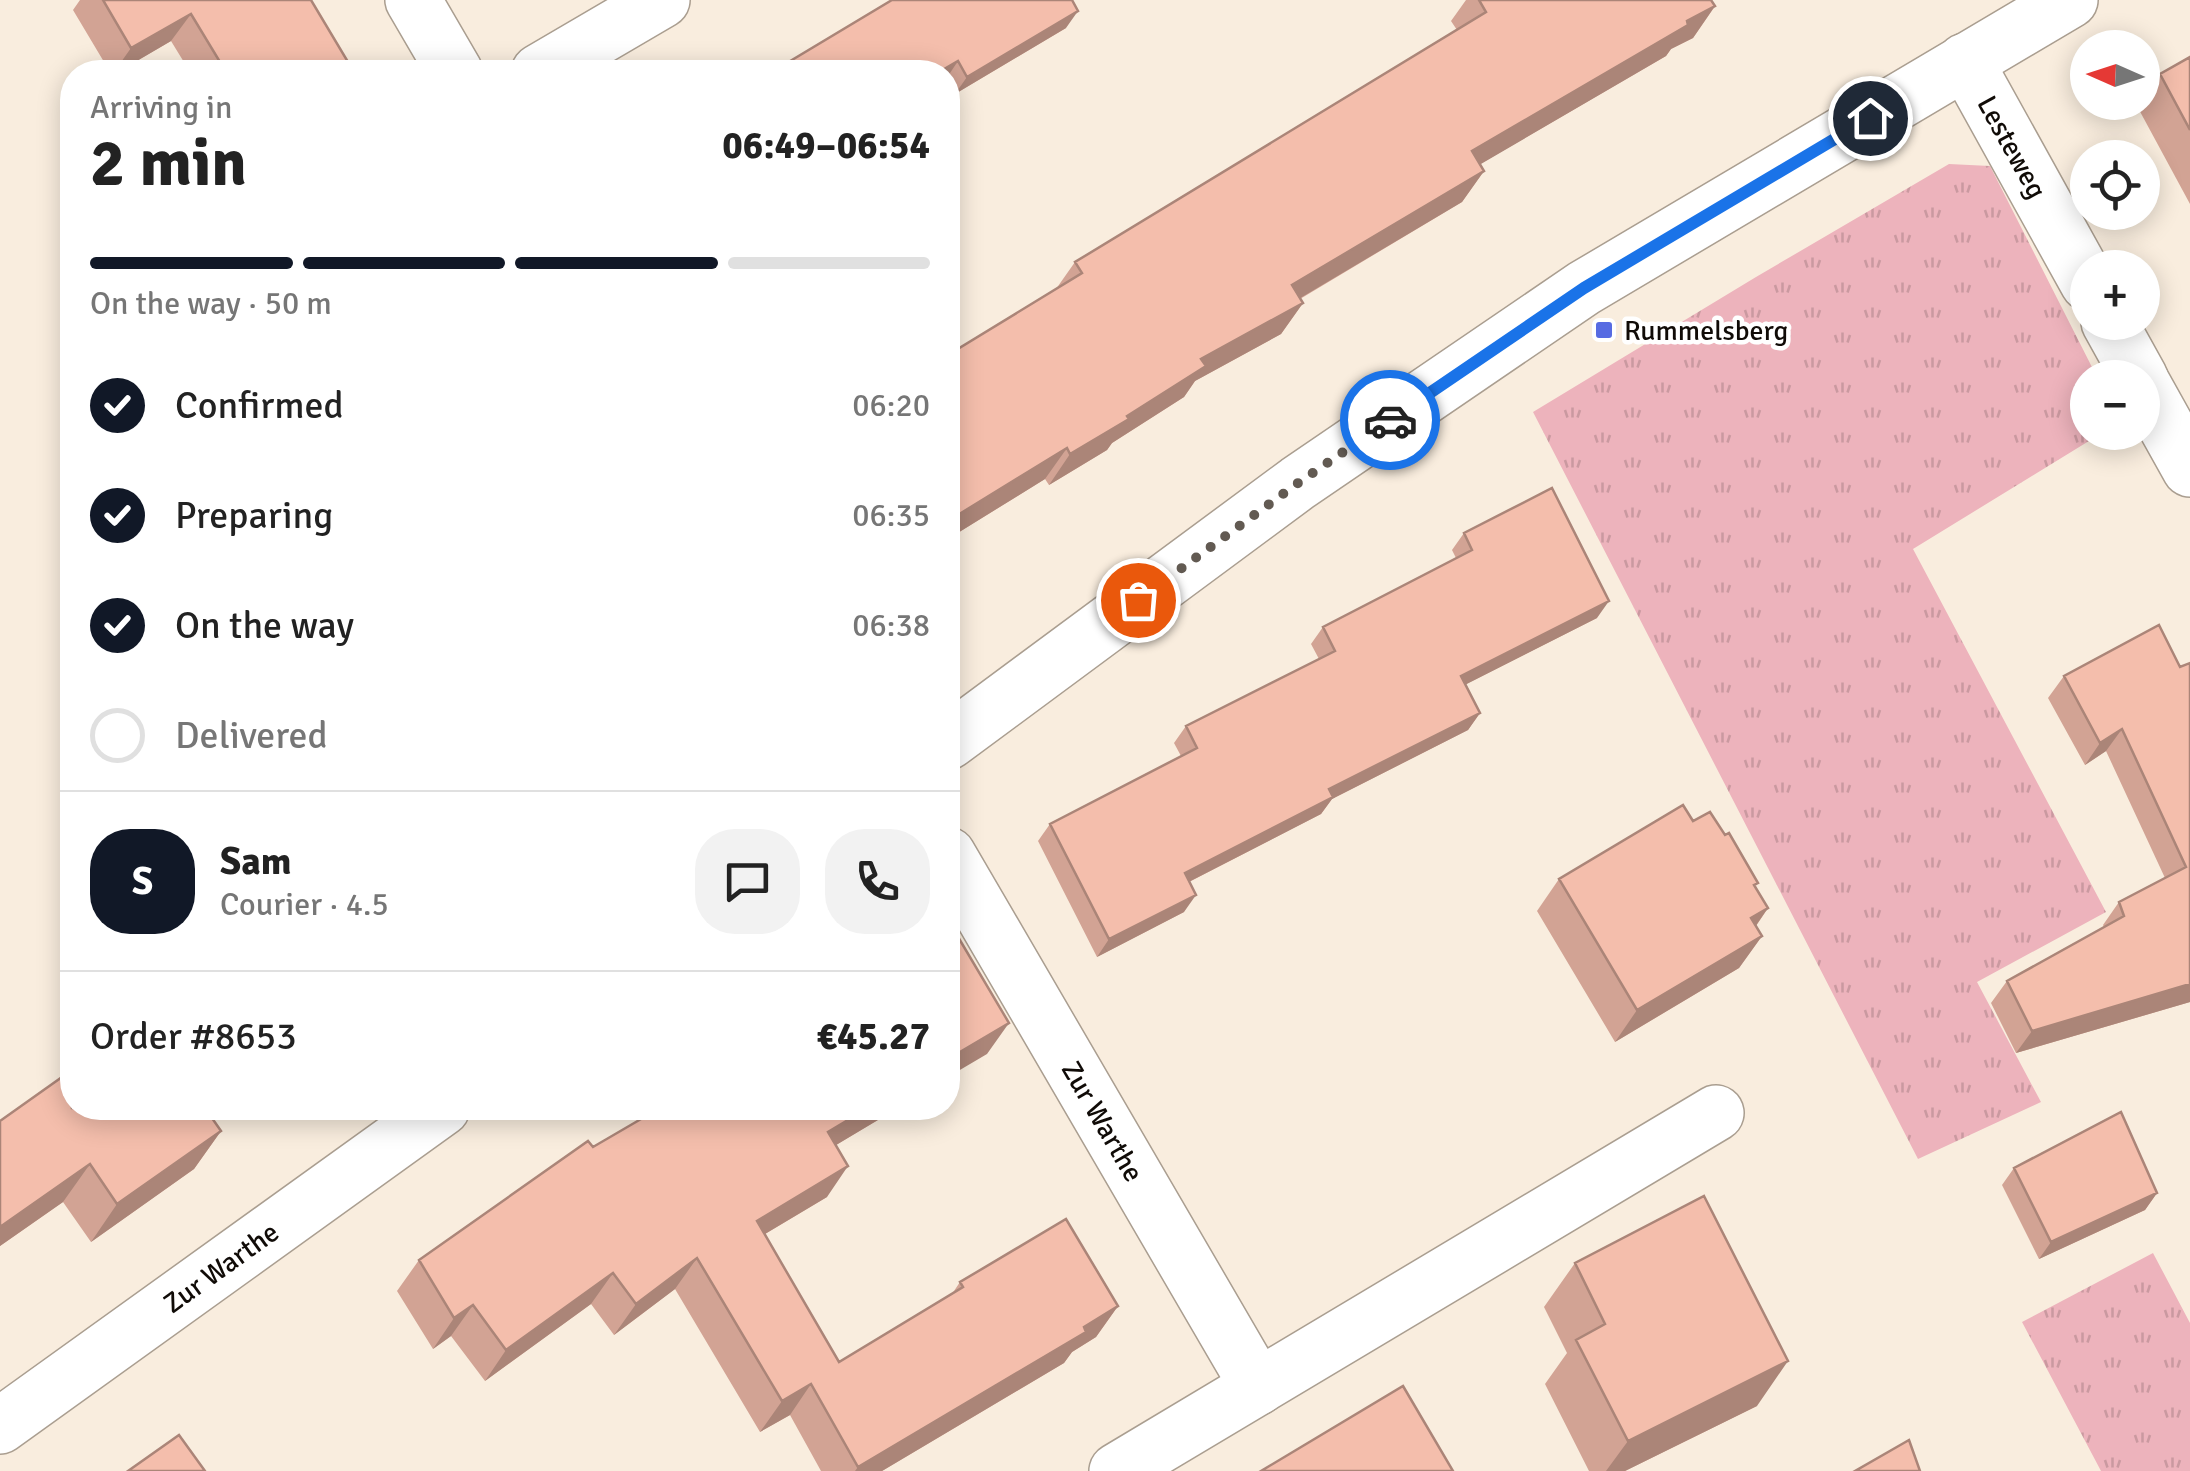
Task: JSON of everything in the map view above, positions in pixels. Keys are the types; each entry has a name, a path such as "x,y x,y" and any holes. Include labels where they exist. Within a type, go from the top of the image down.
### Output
{"street":[{"path":"413,0 447,60"},
{"path":"559,60 662,0"},
{"path":"960,733 1298,483 1584,288 2070,0"},
{"name":"Lesteweg","path":"1965,60 2070,250"},
{"path":"2160,415 2190,469"},
{"name":"Zur Warthe","path":"960,876 1258,1387"},
{"path":"1118,1471 1716,1112"},
{"name":"Zur Warthe","path":"0,1426 425,1120"}],"green space":[{"path":"1949,164 1990,166 2070,324 2070,340 2078,340 2088,360 2070,360 2070,450 2074,450 1913,549 2106,912 1977,982 2041,1102 1918,1159 1533,412"},
{"path":"2153,1253 2190,1323 2190,1471 2101,1471 2022,1322"}],"building":[{"path":"103,0 311,0 347,60 219,60 191,14 131,48"},
{"path":"892,0 1072,0 1078,11 967,77 960,60 792,60"},
{"path":"1479,0 1711,0 1715,6 1472,151 1484,171 1292,285 1303,303 1201,359 1206,366 1127,416 1129,419 1070,454 1067,448 960,514 960,348 1082,273 1075,262 1486,12"},
{"path":"2190,57 2190,130 2160,74"},
{"path":"1552,488 1609,601 1461,676 1480,713 1329,789 1333,797 1185,873 1196,895 1109,939 1050,824 1197,748 1186,726 1335,651 1323,627 1472,550 1464,533"},
{"path":"2159,625 2180,667 2190,663 2190,984 2032,1031 2007,981 2124,916 2119,902 2186,867 2122,729 2100,743 2064,676"},
{"path":"1683,805 1693,821 1710,812 1725,835 1729,833 1768,908 1751,918 1762,936 1637,1010 1559,879"},
{"path":"960,940 1009,1023 960,1052"},
{"path":"60,1078 60,1120 213,1120 221,1131 117,1204 90,1164 0,1227 0,1121"},
{"path":"2121,1112 2157,1193 2051,1242 2014,1168"},
{"path":"639,1120 848,1120 828,1132 848,1166 757,1221 839,1362 963,1287 960,1282 1066,1219 1118,1306 1084,1327 1086,1332 858,1467 811,1384 782,1401 697,1258 636,1304 613,1273 506,1350 473,1305 454,1318 419,1260 588,1141 593,1147"},
{"path":"1704,1196 1788,1361 1628,1441 1576,1340 1605,1324 1575,1263"},
{"path":"1403,1386 1453,1471 1261,1471"},
{"path":"179,1435 205,1471 128,1471"},
{"path":"1909,1440 1920,1471 1855,1471"}],"way so far":[{"path":"1138,600 1390,420"}],"place":[{"name":"Rummelsberg","path":"1604,330"}],"route":[{"path":"1390,420 1584,288 1870,118"}]}
